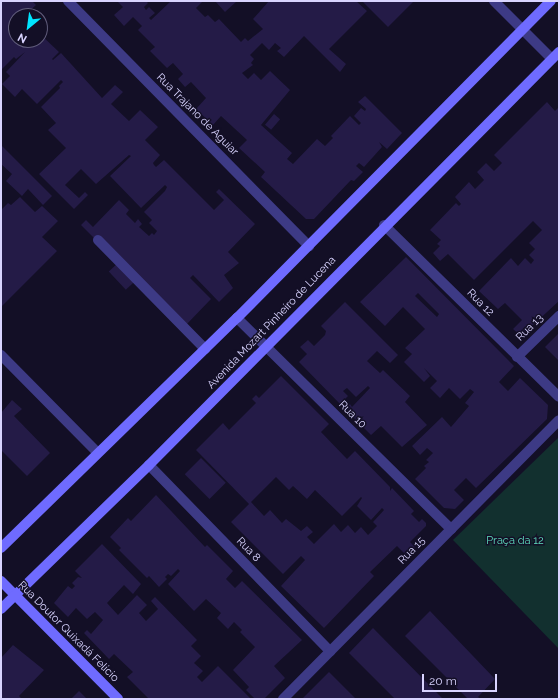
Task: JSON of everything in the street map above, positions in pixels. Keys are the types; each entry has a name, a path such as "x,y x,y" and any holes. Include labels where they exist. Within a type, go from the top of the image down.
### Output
{"main road":[{"path":"1,548 97,452 237,318 551,1"},
{"name":"Avenida Mozart Pinheiro de Lucena","path":"1,608 148,465 384,225 556,55"},
{"name":"Rua Doutor Quixadá Felício","path":"1,581 118,699"}],"street":[{"name":"Rua Trajano de Aguiar","path":"68,1 309,246"},
{"path":"494,1 522,29 556,55"},
{"name":"Rua 12","path":"384,225 559,397"},
{"path":"98,240 205,349"},
{"name":"Rua 13","path":"517,357 559,316"},
{"name":"Rua 10","path":"237,318 451,529"},
{"path":"1,356 97,452"},
{"name":"Rua 15","path":"283,699 559,420"},
{"name":"Rua 8","path":"148,465 330,651"}],"green space":[{"name":"Praça da 12","path":"559,437 559,649 453,540"}],"building":[{"path":"1,1 32,1 36,5 33,8 8,8 8,48 48,48 48,42 59,52 52,59 53,60 61,53 102,98 115,85 123,92 111,104 129,121 140,110 158,127 145,140 160,155 153,163 156,167 164,160 214,210 224,200 216,192 219,189 255,224 228,252 239,263 224,275 233,288 219,302 193,275 190,278 211,299 186,325 97,235 94,238 81,225 86,220 93,227 119,200 129,210 126,214 135,223 138,219 142,224 139,227 149,236 152,233 154,235 157,231 149,223 152,220 144,212 165,191 167,187 165,185 141,208 110,176 131,156 129,155 96,184 81,169 65,185 79,198 85,192 88,195 74,209 39,174 66,148 48,130 56,123 41,107 60,88 59,86 63,82 61,80 37,104 22,89 15,97 2,84 10,76 6,72 25,52 16,59 14,57 1,70"},
{"path":"117,1 146,1 148,3 144,7 146,10 149,7 155,13 149,18 151,20 171,1 203,1 196,8 205,17 208,15 215,22 219,19 241,42 245,38 248,41 263,29 253,19 269,1 356,1 367,11 329,49 346,64 340,72 304,36 284,57 277,51 281,48 275,43 269,50 262,43 250,55 254,59 251,63 253,65 242,73 248,79 254,73 261,80 270,71 290,90 261,125 292,153 287,159 293,164 317,139 325,146 333,138 331,136 350,116 359,125 361,123 354,116 361,108 365,111 366,109 358,102 365,96 402,133 387,149 379,142 382,147 364,167 359,163 356,166 363,172 354,181 351,180 314,219 306,219 261,177 265,172 239,148 247,140 221,116 213,125 196,109 206,98 191,82 185,87 178,79 183,74 173,63 167,68 150,51 155,47 138,30 142,26 133,17 124,26 114,15 123,7"},
{"path":"215,1 237,1 225,12"},
{"path":"362,1 414,1 388,27"},
{"path":"547,102 555,111 559,107 559,301 521,336 513,329 522,320 505,303 498,309 479,291 511,258 518,266 525,258 531,264 534,260 529,255 535,249 529,243 542,230 533,221 474,280 448,254 440,261 433,253 440,246 437,244 441,240 430,230 456,203 459,206 461,204 455,197 469,182 475,189 484,180 477,172 486,163 494,171 502,163 494,155"},
{"path":"274,114 280,119 271,130 265,125"},
{"path":"1,145 52,196 43,205 28,189 22,196 6,181 12,174 1,164"},
{"path":"20,197 35,212 42,206 58,221 42,237 57,251 1,307 1,210 8,203 11,205"},
{"path":"406,257 514,366 499,382 508,391 520,378 548,405 547,419 476,488 466,478 454,490 464,500 455,509 444,508 415,479 426,468 424,466 429,462 426,460 433,453 427,448 420,455 412,446 442,417 451,427 469,406 465,403 474,392 470,389 460,399 449,388 440,398 430,388 437,381 424,368 430,376 424,382 404,362 412,354 405,348 425,329 403,307 385,326 360,302","holes":["418,293 439,314 437,317 415,296"]},
{"path":"119,262 136,280 126,290 109,272"},
{"path":"345,302 398,355 390,363 377,351 367,361 380,373 383,370 410,396 405,402 427,425 402,447 381,426 371,435 345,409 350,404 352,407 370,388 368,386 356,397 347,388 343,391 348,396 340,404 299,362 307,354 300,347 308,340 314,346 325,335 326,331 321,326"},
{"path":"559,333 559,361 545,347"},
{"path":"281,376 329,424 321,432 347,459 355,451 390,487 390,491 392,488 414,511 411,514 419,522 422,519 426,523 426,526 410,542 415,547 407,556 397,546 370,572 374,576 324,628 281,586 305,560 301,556 283,574 231,522 249,504 196,450 223,423 229,430 256,403 252,399 256,395 259,398","holes":["276,477 289,490 293,486 307,499 315,490 342,516 361,497 362,498 357,506 371,520 382,508 384,510 373,522 377,526 368,535 361,527 355,533 348,525 341,532 334,524 314,544 307,537 313,532 307,526 301,531 286,519 282,523 270,510 264,516 251,502"]},
{"path":"12,400 22,409 14,416 50,453 27,476 1,450 1,413"},
{"path":"201,458 226,483 209,499 185,474"},
{"path":"156,495 205,547 207,545 233,571 226,579 235,588 242,581 302,640 274,666 285,678 264,699 255,699 246,690 249,687 233,670 255,647 240,632 242,630 234,622 228,629 217,618 221,613 206,599 194,611 168,584 180,571 178,569 171,576 168,574 165,577 167,579 159,587 149,576 147,578 119,550 121,548 110,537 128,518 131,521"},
{"path":"102,544 141,584 133,594 124,585 107,603 118,615 137,595 147,605 139,613 146,621 158,609 151,601 155,597 197,640 191,646 201,656 194,663 203,671 197,677 202,682 218,666 251,699 149,699 127,677 133,672 114,654 109,659 84,633 87,630 91,634 103,620 95,612 87,619 76,608 68,617 54,603 68,586 72,589 75,586 72,583 78,577 82,578 75,571"},
{"path":"430,611 495,679 478,697 481,699 468,699 405,636"},
{"path":"373,628 443,699 395,699 349,653"},
{"path":"13,645 44,670 19,696 22,699 1,699 1,658"},
{"path":"329,672 356,699 302,699"},
{"path":"79,691 87,699 71,699"}]}
